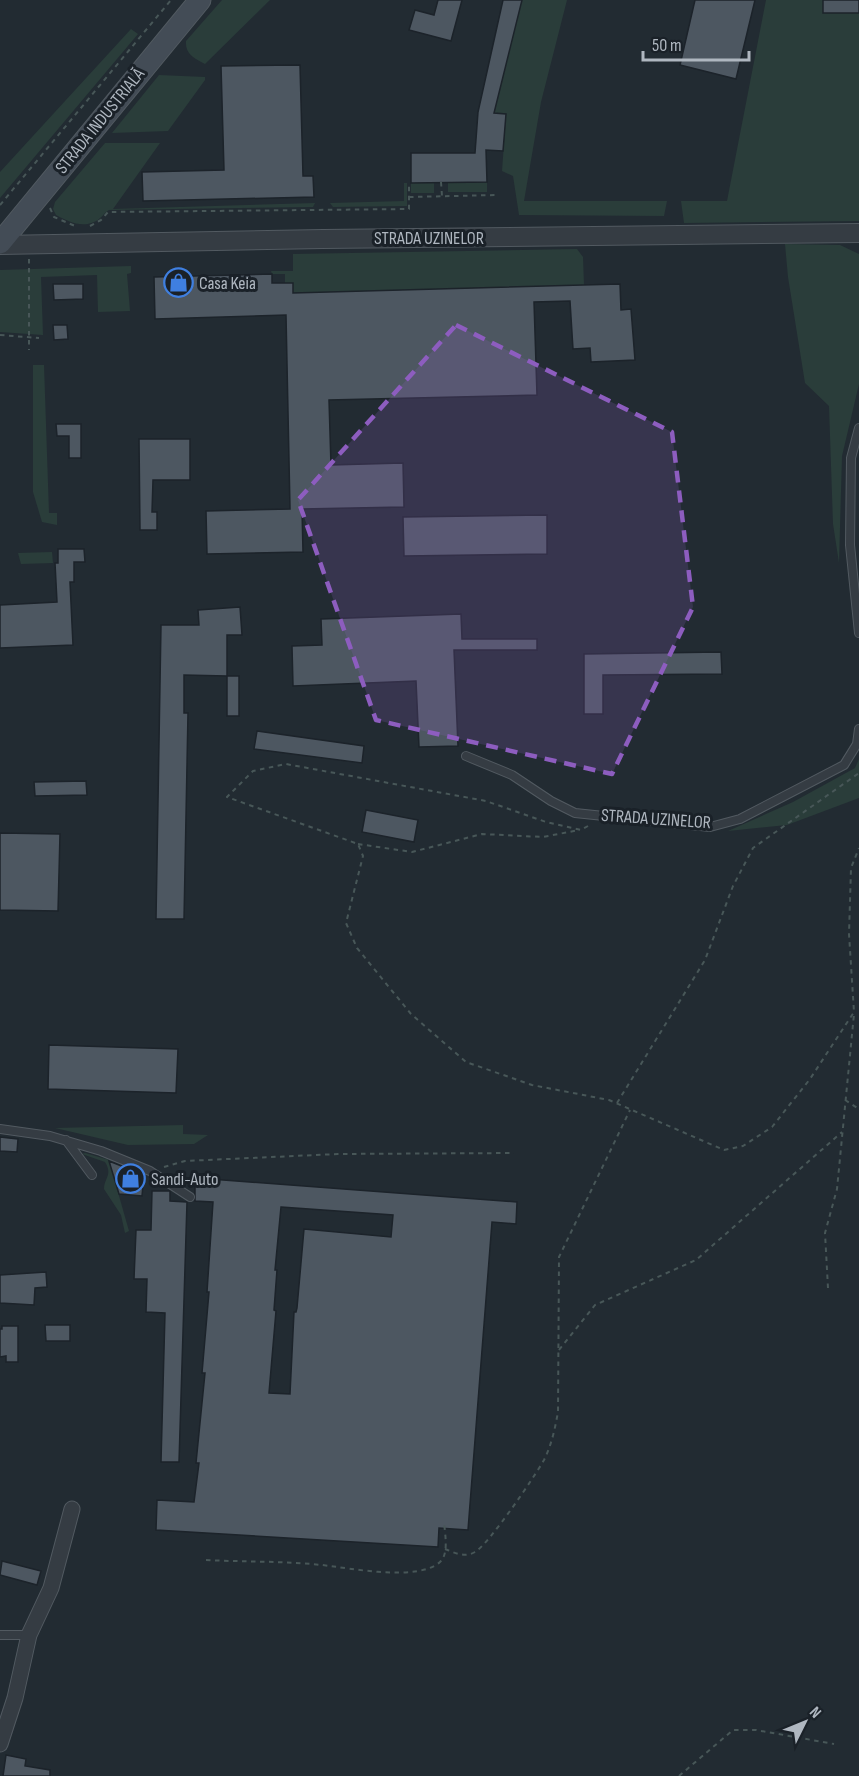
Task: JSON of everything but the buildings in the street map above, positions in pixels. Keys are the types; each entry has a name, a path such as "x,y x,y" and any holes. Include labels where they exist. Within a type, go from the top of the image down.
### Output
{"main road":[{"name":"STRADA INDUSTRIALĂ","path":"0,244 200,0"}],"street":[{"name":"STRADA UZINELOR","path":"0,244 859,234"},
{"path":"0,1744 15,1698 29,1635 51,1588 72,1509"}],"lane":[{"path":"859,428 850,458 850,545 859,633"},
{"name":"STRADA UZINELOR","path":"466,756 512,775 551,801 575,813 710,827 740,819 844,765 857,744 859,729"},
{"path":"0,1129 50,1136 101,1151 150,1171 190,1197"},
{"path":"66,1140 92,1175"},
{"path":"0,1635 29,1635"}],"path":[{"path":"0,205 171,0"},
{"path":"441,182 442,196"},
{"path":"86,226 94,225 108,212 409,209 410,186"},
{"path":"409,197 497,195"},
{"path":"51,202 50,209 54,217 79,227"},
{"path":"29,244 30,350"},
{"path":"0,334 39,338"},
{"path":"581,830 546,822 486,801 286,764 253,771 227,797 358,844 412,852 482,834 543,837 581,830 606,816"},
{"path":"616,1103 705,960 733,886 753,848 859,773"},
{"path":"358,844 363,856 346,923 357,948 411,1014 466,1062 532,1085 616,1103 724,1150 743,1146 772,1127 810,1079 854,1012"},
{"path":"828,1288 825,1233 837,1189 854,1012 849,934 851,868 859,848"},
{"path":"845,1100 859,1109"},
{"path":"445,1549 462,1556 475,1553 488,1541 543,1461 554,1436 558,1412 559,1257 630,1109"},
{"path":"559,1350 596,1305 696,1260 842,1132"},
{"path":"150,1171 184,1161 338,1154 514,1154"},
{"path":"206,1560 323,1565 367,1572 431,1568 445,1555 444,1522"},
{"path":"679,1776 733,1730 756,1730 834,1744"}],"highlighted area":[{"path":"456,325 672,432 693,607 612,774 376,720 298,500"}],"green space":[{"path":"222,0 270,0 205,64 189,52 186,41"},
{"path":"522,0 567,0 541,102 524,201 667,201 664,216 519,215 513,176 502,171 506,115 494,113"},
{"path":"766,0 859,0 859,221 684,223 681,201 727,201"},
{"path":"131,29 138,34 0,198 0,172"},
{"path":"159,75 205,77 205,80 168,131 112,133"},
{"path":"105,143 160,143 113,209 315,203 313,207 109,210 89,224 79,224 56,215 53,209 55,202"},
{"path":"434,182 434,193 411,193 411,183"},
{"path":"487,182 487,192 448,192 448,183"},
{"path":"404,183 407,183 407,206 333,207 330,203 404,201"},
{"path":"785,244 840,245 859,254 859,384 842,456 839,563 833,524 829,406 805,383"},
{"path":"577,249 583,257 584,285 293,293 293,283 285,283 285,274 272,274 271,271 293,271 293,254"},
{"path":"131,266 131,273 127,274 130,311 98,312 97,275 41,277 43,335 0,332 0,270"},
{"path":"33,365 44,365 49,513 57,513 57,525 42,522 33,492"},
{"path":"52,552 53,563 21,564 18,553"},
{"path":"859,759 859,798 787,825 728,831 793,802 855,768"},
{"path":"183,1125 183,1134 208,1135 194,1144 128,1145 55,1128"},
{"path":"82,1154 113,1161 110,1164 129,1231 125,1233 121,1215 104,1189 108,1173 105,1162"}],"place":[{"name":"Casa Keia","path":"178,283"},
{"name":"Sandi-Auto","path":"130,1179"}]}
